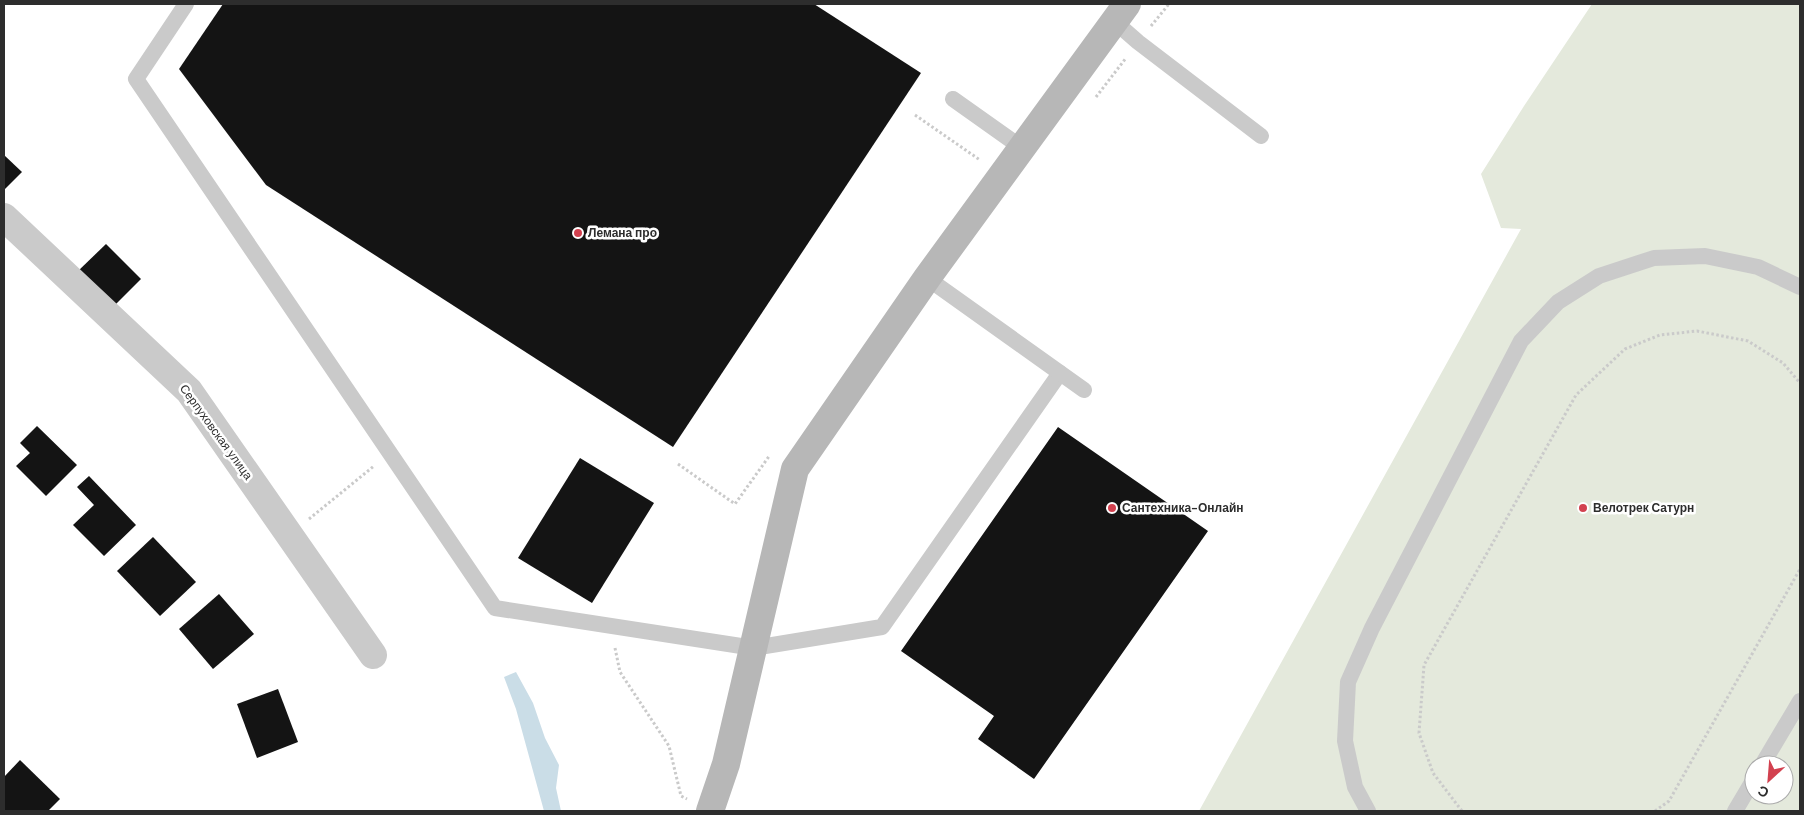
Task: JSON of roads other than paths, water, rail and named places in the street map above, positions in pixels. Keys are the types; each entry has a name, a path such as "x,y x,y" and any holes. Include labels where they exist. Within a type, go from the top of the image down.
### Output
{"street":[{"path":"702,807 726,764 794,469 927,278 1120,13"},
{"name":"Серпуховская улица","path":"4,217 189,391 373,655"}],"lane":[{"path":"186,4 136,79 495,608 754,648 882,627 1060,373"},
{"path":"1120,13 1138,42 1261,136"},
{"path":"953,99 1022,148"},
{"path":"1368,811 1355,787 1345,741 1348,682 1372,628 1521,342 1558,302 1598,276 1654,258 1704,256 1758,267 1800,287"},
{"path":"927,278 1084,390"},
{"path":"1768,755 1800,701"},
{"path":"1735,811 1744,796"}],"water":[{"path":"516,672 533,703 545,738 559,765 556,788 561,811 544,811 516,709 504,677"}],"place":[{"name":"Лемана про","path":"578,233"},
{"name":"Сантехника-Онлайн","path":"1112,508"},
{"name":"Велотрек Сатурн","path":"1583,508"}]}
